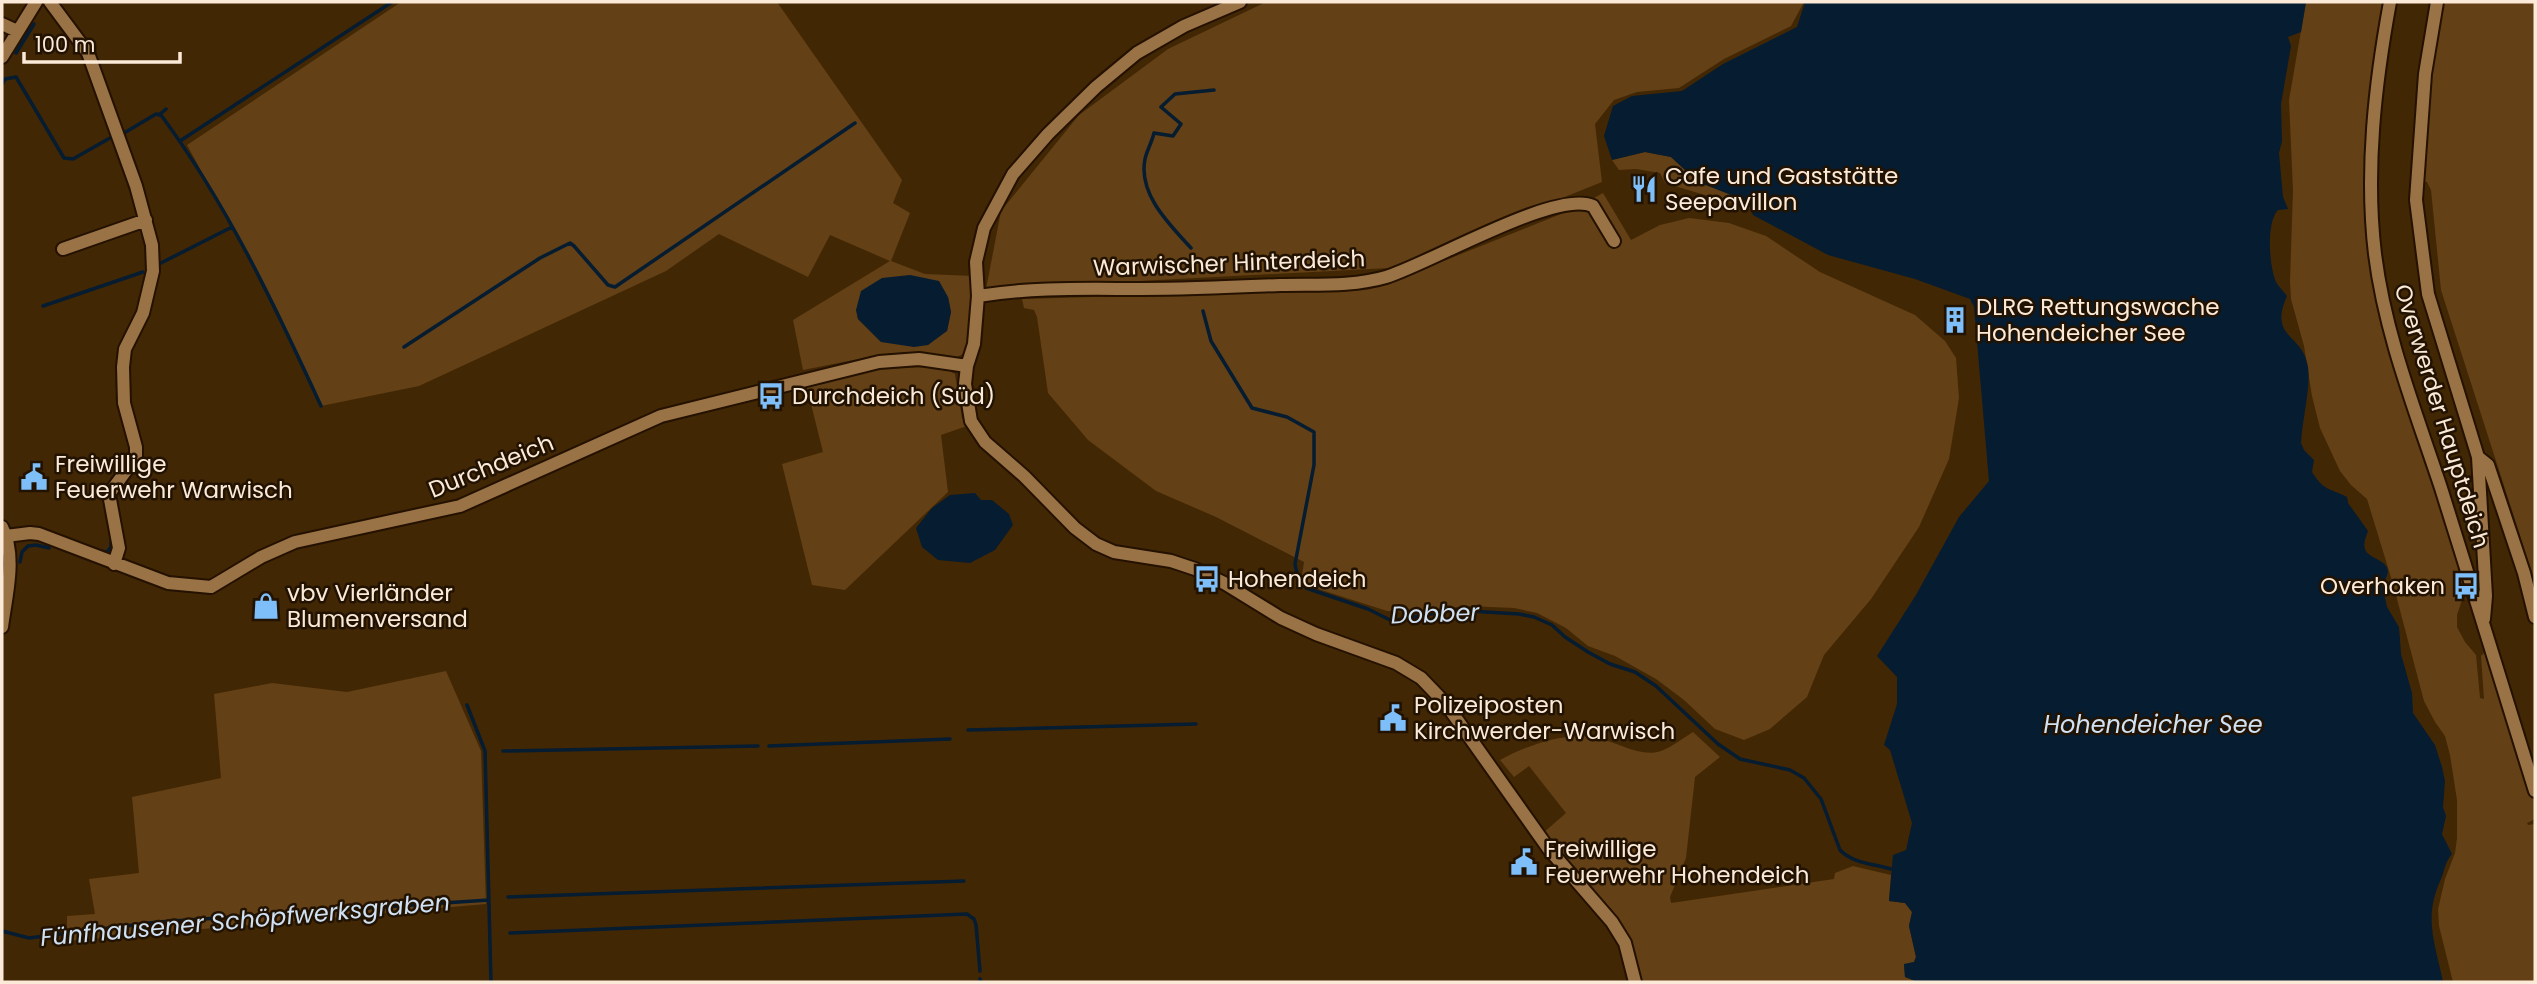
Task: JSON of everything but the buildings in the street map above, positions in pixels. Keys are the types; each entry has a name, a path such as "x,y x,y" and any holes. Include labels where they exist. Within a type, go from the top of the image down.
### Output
{"street":[{"path":"2,57 36,2"},
{"path":"50,2 88,53 146,220 152,245 153,271 143,313 125,349 124,403 136,447 136,457 109,494 119,548 114,564"},
{"path":"1240,2 1184,26 1137,52 1096,87 1031,152 1011,177 984,228 975,262 978,296 974,344 967,366 966,397 976,431 1089,540 1114,552 1171,561 1195,569 1287,621 1396,663 1421,678 1446,704 1548,848 1612,922 1625,943 1635,982"},
{"name":"Overwerder Hauptdeich","path":"2390,2 2374,120 2372,188 2375,255 2382,299 2414,411 2535,792"},
{"path":"2437,2 2425,74 2416,200 2428,294 2478,457 2486,596 2483,626"},
{"path":"2,24 17,31"},
{"name":"Warwischer Hinterdeich","path":"978,296 1015,290 1200,288 1374,280 1404,270 1509,224 1579,202 1593,206 1614,241"},
{"path":"63,249 146,220"},
{"name":"Durchdeich","path":"4,532 40,534 168,583 211,587 261,557 295,542 460,506 661,416 879,362 919,359 967,366"},
{"path":"2478,457 2488,465 2525,573 2535,617"},
{"path":"2,627 9,558 4,532"}],"shaded area":[{"path":"401,2 777,2 902,180 893,203 910,213 891,261 925,274 974,276 969,345 963,354 957,357 910,352 884,354 803,370 793,320 890,261 830,235 808,277 719,234 666,271 419,386 321,406 278,311 187,145","holes":["948,297 951,312 947,331 881,342 858,319 856,309"]},
{"path":"1266,2 1804,2 1791,26 1724,59 1679,88 1637,92 1614,100 1595,124 1602,182 1389,268 986,289 1001,211 1079,115 1168,49"},
{"path":"2306,2 2385,2 2366,146 2394,363 2466,588 2457,615 2457,627 2476,655 2480,698 2484,699 2481,656 2484,653 2487,656 2535,803 2535,819 2527,823 2535,824 2535,982 2453,982 2439,926 2438,909 2457,838 2457,800 2450,755 2445,736 2424,701 2367,499 2340,471 2320,428 2312,396 2304,346 2291,299 2290,282 2293,190 2289,100"},
{"path":"2442,2 2535,2 2535,582 2441,290 2431,190 2427,182 2421,181 2430,74"},
{"path":"1645,152 1671,157 1698,182 1747,201 1751,209 1665,183 1660,173 1636,169 1619,170 1612,160"},
{"path":"1603,193 1631,240 1660,225 1689,218 1729,223 1766,236 1820,272 1915,315 1945,341 1956,358 1959,398 1949,459 1919,527 1871,599 1824,655 1807,697 1770,729 1744,740 1715,729 1656,679 1615,656 1588,646 1566,628 1537,613 1514,608 1466,606 1415,612 1387,611 1315,588 1304,580 1304,562 1216,517 1156,491 1088,440 1048,393 1037,317 1034,310 1024,308 1022,299 1367,289 1576,208"},
{"path":"885,368 946,369 955,374 962,418 967,426 941,435 948,492 845,590 812,585 782,464 823,452 806,384"},
{"path":"446,671 481,751 486,904 67,941 67,916 95,914 89,879 139,873 132,797 221,778 214,694 272,683 347,692"},
{"path":"1693,732 1720,757 1695,777 1686,858 1670,897 1671,903 1834,879 1835,873 1853,866 1891,875 1889,901 1905,903 1912,912 1909,926 1916,957 1914,962 1904,965 1905,977 1918,982 1640,982 1640,970 1627,937 1542,834 1566,813 1529,766 1514,777 1500,760 1522,749 1573,736 1598,738 1637,751 1654,753"}],"water":[{"name":"Hohendeicher See","path":"1805,2 2306,2 2301,32 2288,37 2291,46 2281,104 2282,141 2279,153 2283,197 2288,209 2278,210 2274,216 2270,234 2272,266 2276,282 2287,296 2282,310 2284,328 2305,356 2308,367 2301,443 2314,460 2312,472 2320,483 2347,497 2348,503 2368,531 2365,542 2367,553 2382,562 2388,570 2382,584 2387,607 2399,627 2401,654 2412,693 2413,713 2435,745 2442,767 2445,781 2443,807 2446,816 2442,834 2452,854 2446,863 2436,893 2432,930 2443,982 1918,982 1905,977 1904,964 1914,962 1916,957 1909,926 1912,912 1905,903 1889,901 1893,855 1906,850 1912,823 1890,750 1884,745 1897,704 1897,677 1877,656 1916,595 1959,517 1989,481 1974,307 1970,299 1915,279 1828,255 1753,215 1747,201 1698,182 1671,157 1645,152 1612,160 1604,136 1613,106 1632,96 1682,91 1723,64 1797,27"},
{"path":"910,275 939,281 948,297 951,312 947,331 928,345 914,347 881,342 858,319 856,310 861,291 882,278"},
{"path":"975,493 981,500 992,500 1009,514 1013,525 995,550 970,563 938,560 922,547 916,528 932,508 950,495"}],"waterway":[{"path":"180,141 392,2"},
{"path":"16,53 34,24"},
{"path":"2,84 5,79 16,77 64,158 73,159 110,138"},
{"name":"Dobber","path":"1191,248 1157,208 1146,184 1145,159 1154,133 1173,136 1181,124 1161,107 1175,94 1214,90"},
{"path":"159,115 166,109"},
{"path":"124,133 156,114 161,115 229,220 268,293 321,406"},
{"path":"404,347 540,258 570,243 608,285 615,287 855,123"},
{"path":"159,264 232,227"},
{"path":"43,306 143,272"},
{"name":"Dobber","path":"1203,311 1211,341 1252,408 1287,417 1314,432 1314,465 1295,564 1298,578 1306,588 1368,609 1392,621 1453,610 1519,614 1552,625 1588,652 1610,664 1635,672 1656,686 1718,744 1740,759 1790,770 1804,778 1821,799 1840,850 1857,860 1891,869"},
{"path":"100,551 107,552 111,542"},
{"path":"20,562 22,552 28,546 49,548"},
{"path":"467,705 485,751 491,982"},
{"path":"968,730 1196,724"},
{"path":"769,746 950,739"},
{"path":"503,751 758,746"},
{"path":"508,897 964,881"},
{"name":"Fünfhausener Schöpfwerksgraben","path":"2,931 29,938 158,922 489,900"},
{"path":"510,933 967,914 974,919 976,925 980,971"}],"place":[{"name":"Cafe und Gaststätte Seepavillon","path":"1644,189"},
{"name":"DLRG Rettungswache Hohendeicher See","path":"1955,320"},
{"name":"Durchdeich (Süd)","path":"771,396"},
{"name":"Freiwillige Feuerwehr Warwisch","path":"34,477"},
{"name":"Hohendeich","path":"1207,579"},
{"name":"Overhaken","path":"2466,586"},
{"name":"vbv Vierländer Blumenversand","path":"266,606"},
{"name":"Polizeiposten Kirchwerder-Warwisch","path":"1393,718"},
{"name":"Freiwillige Feuerwehr Hohendeich","path":"1524,862"}]}
